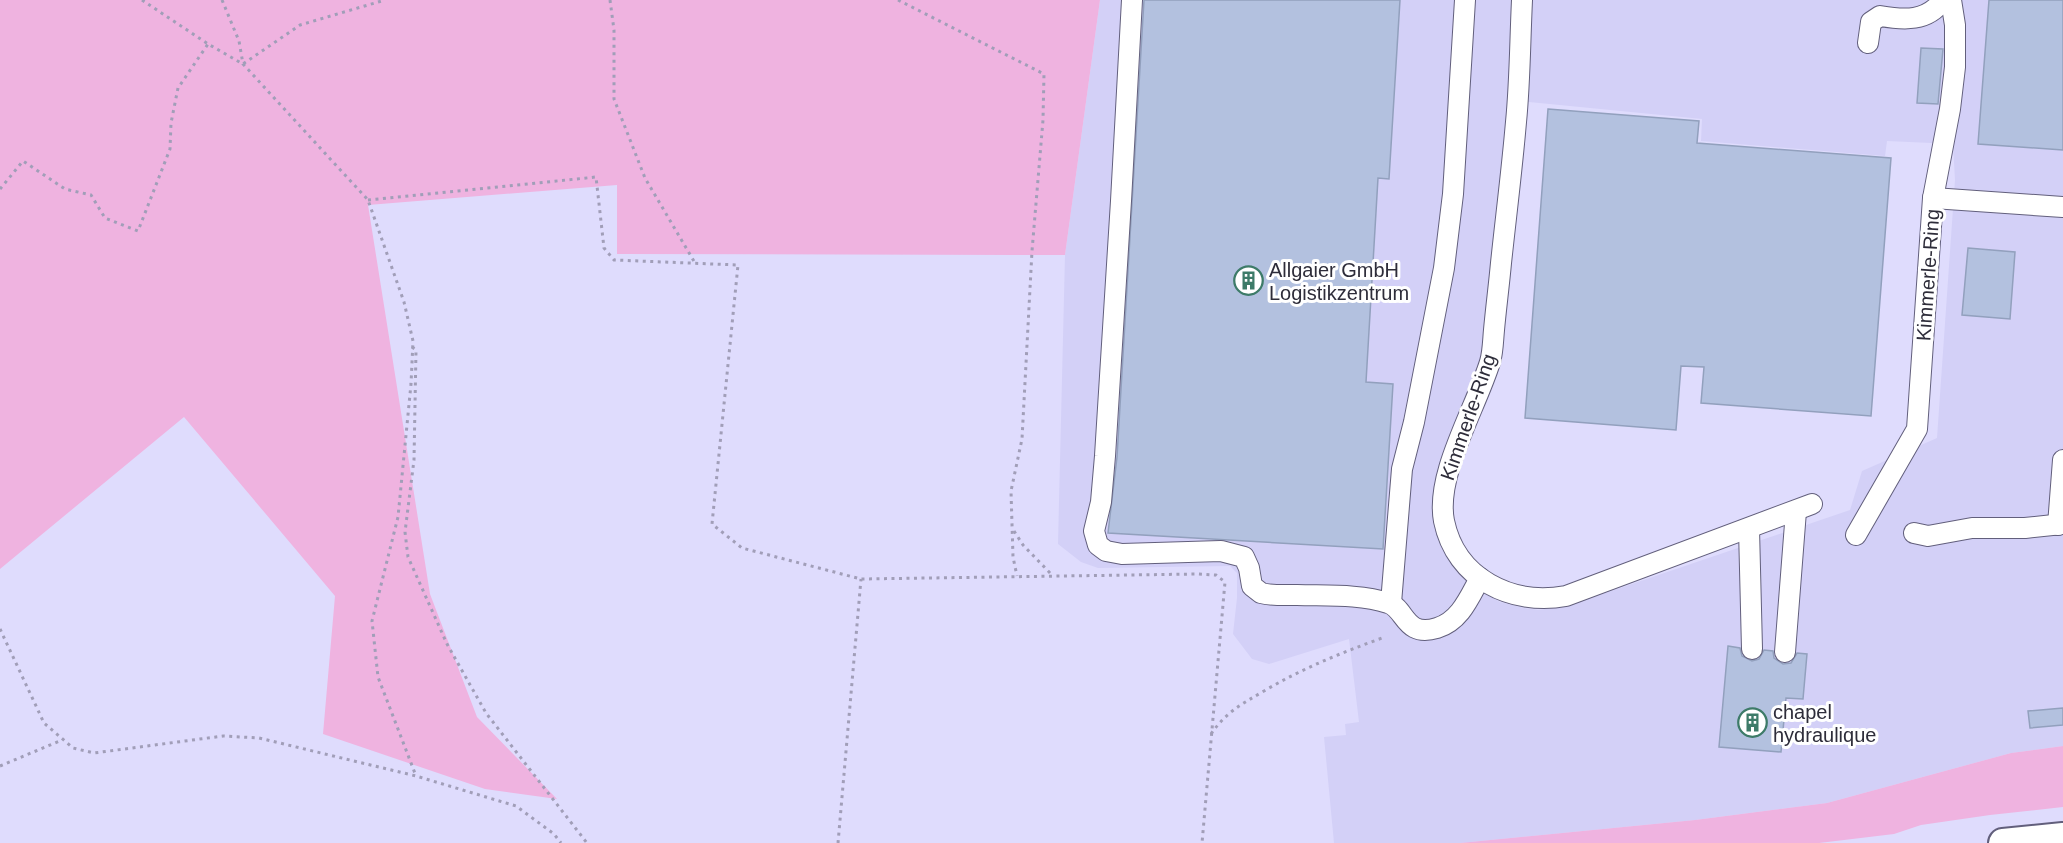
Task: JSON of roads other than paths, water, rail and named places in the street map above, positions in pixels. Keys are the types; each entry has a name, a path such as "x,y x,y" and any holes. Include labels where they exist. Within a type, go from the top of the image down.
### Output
{"highway":[{"path":"2003,843 2063,837"}],"street":[{"path":"1132,0 1105,456 1101,502 1094,531 1098,544 1106,551 1122,554 1221,551 1244,557 1249,568 1252,586 1261,593 1365,598 1391,603 1413,627 1420,630 1435,629 1452,622 1480,578"},
{"path":"1391,603 1402,469 1414,422 1444,268 1452,205 1465,0"},
{"name":"Kimmerle-Ring","path":"1522,0 1516,120 1491,359 1449,468 1443,491 1443,514 1449,536 1461,558 1491,586 1516,596 1554,598 1566,596 1804,507 1785,652"},
{"path":"1868,43 1871,22 1880,16 1896,19 1916,18 1932,12 1943,0"},
{"name":"Kimmerle-Ring","path":"1856,535 1917,429 1933,198 1950,109 1955,67 1955,25 1951,0"},
{"path":"1933,198 2063,207"},
{"path":"1914,533 1928,536 1972,528 2025,528 2061,524 2063,460"},
{"path":"1749,529 1752,649"}],"place":[{"name":"Allgaier GmbH Logistikzentrum","path":"1248,281"},
{"name":"chapel hydraulique","path":"1752,723"}]}
